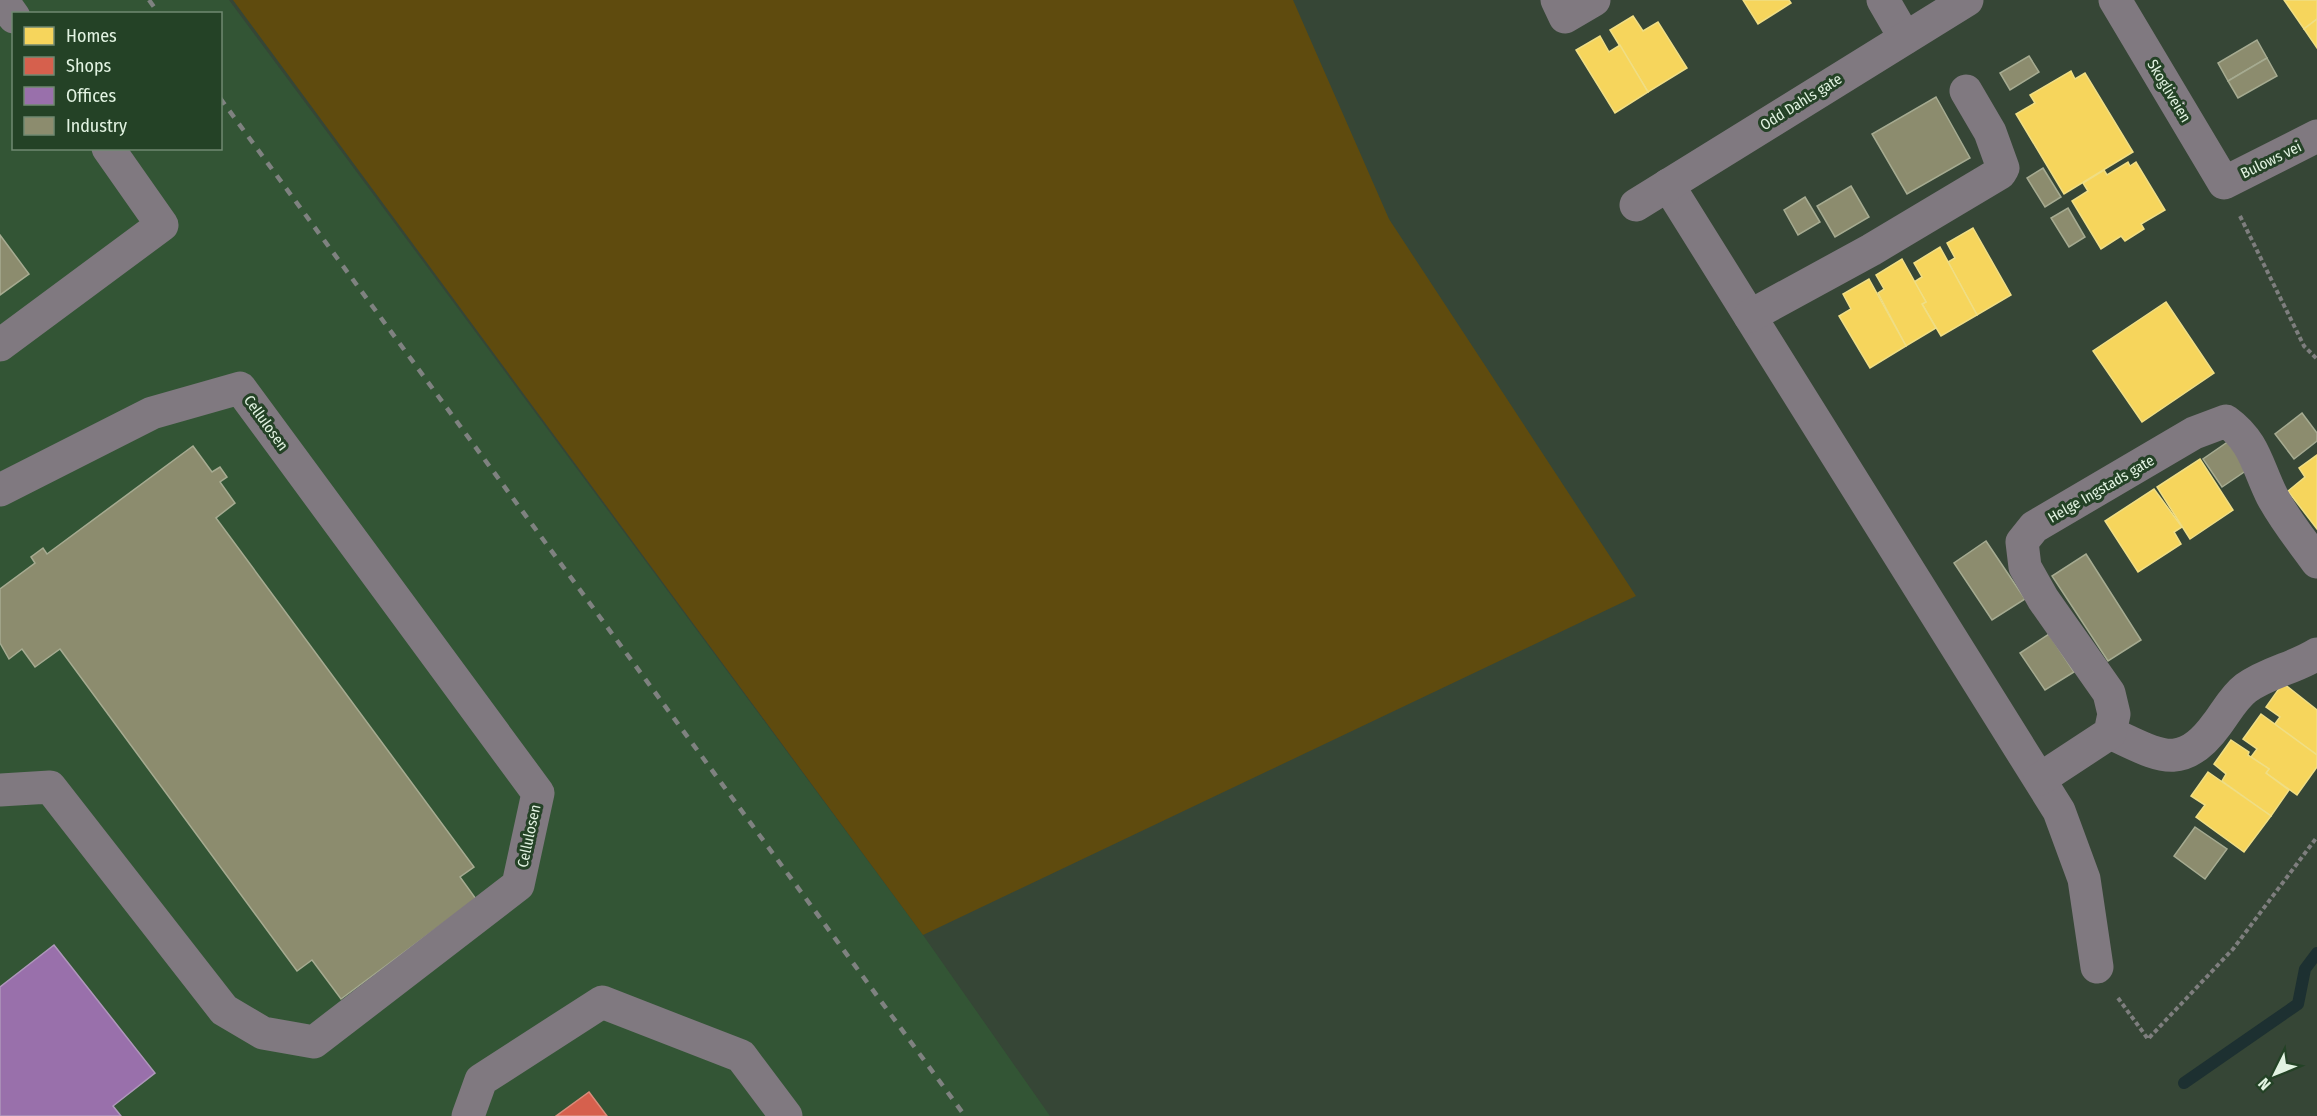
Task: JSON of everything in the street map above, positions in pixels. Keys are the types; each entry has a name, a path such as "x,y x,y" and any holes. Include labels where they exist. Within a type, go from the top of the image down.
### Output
{"street":[{"path":"2,0 12,14"},
{"path":"1557,0 1565,17 1594,0"},
{"path":"1883,0 1905,38"},
{"name":"Odd Dahls gate","path":"1636,205 1966,0"},
{"name":"Skogliveien","path":"2115,0 2224,183"},
{"path":"1750,316 1871,250 2000,173 2003,168 1998,149 1966,91"},
{"name":"Bulows vei","path":"2224,183 2317,136"},
{"path":"0,345 162,225 109,150"},
{"path":"1668,185 2059,811 2084,879 2097,967"},
{"name":"Cellulosen","path":"0,490 152,413 240,388 538,793 518,885 314,1042 263,1033 224,1010 50,787 0,790"},
{"name":"Helge Ingstads gate","path":"2110,733 2114,714 2109,693 2025,567 2022,542 2034,527 2194,433 2226,421 2241,432 2255,453 2272,497 2317,562"},
{"path":"2040,780 2110,733 2154,753 2173,757 2194,750 2206,739 2245,689 2276,671 2301,664 2317,654"},
{"path":"468,1116 481,1080 602,1002 741,1056 786,1116"}],"path":[{"path":"2224,183 2304,346 2317,359"},
{"path":"2097,967 2148,1039 2233,949 2317,837"}],"shaded area":[{"path":"0,0 229,0 923,935 1050,1116 0,1116"},
{"path":"233,0 1293,0 1389,219 1636,596 923,935"}],"building: Homes":[{"path":"1743,0 1789,0 1791,3 1758,24"},
{"path":"2284,0 2317,0 2317,19 2304,29"},
{"path":"1633,16 1643,31 1658,22 1687,68 1648,92 1610,30"},
{"path":"2317,19 2317,48 2304,29"},
{"path":"1600,36 1609,52 1620,45 1648,92 1615,113 1576,50"},
{"path":"2071,71 2075,79 2085,73 2133,152 2064,194 2016,114 2035,103 2030,95"},
{"path":"2128,162 2130,166 2136,162 2165,210 2141,224 2144,229 2125,241 2121,236 2101,249 2072,201 2088,191 2083,183 2104,170 2107,175"},
{"path":"1973,228 2011,295 1977,315 1948,262 1955,258 1947,243"},
{"path":"1940,247 1977,315 1941,336 1922,304 1926,302 1914,282 1922,277 1914,263"},
{"path":"1902,259 1926,302 1922,304 1936,328 1906,346 1878,293 1884,289 1876,275"},
{"path":"1869,279 1906,346 1870,368 1839,316 1851,309 1843,294"},
{"path":"2166,302 2214,373 2142,422 2093,351"},
{"path":"2317,455 2317,529 2288,491 2305,477 2299,468"},
{"path":"2200,459 2233,510 2190,539 2157,487"},
{"path":"2154,489 2182,527 2174,532 2181,544 2138,572 2105,521"},
{"path":"2283,683 2317,710 2317,755 2274,725 2280,717 2266,707"},
{"path":"2261,714 2317,755 2317,767 2297,795 2266,773 2269,769 2251,757 2257,749 2243,739"},
{"path":"2231,740 2269,769 2266,773 2289,790 2271,816 2222,781 2226,774 2214,764"},
{"path":"2208,772 2271,816 2244,852 2196,817 2205,805 2191,796"}],"building: Shops":[{"path":"589,1092 607,1116 556,1116"}],"building: Offices":[{"path":"54,945 155,1073 113,1106 121,1116 0,1116 0,987"}],"building: Industry":[{"path":"2257,40 2267,58 2228,81 2218,63"},
{"path":"2029,56 2039,72 2010,90 2000,73"},
{"path":"2267,58 2277,76 2238,98 2228,81"},
{"path":"1936,97 1970,158 1907,194 1872,134"},
{"path":"2043,168 2061,197 2045,207 2027,178"},
{"path":"1851,186 1869,217 1835,237 1817,206"},
{"path":"1805,197 1820,222 1798,235 1784,210"},
{"path":"2068,208 2085,237 2069,247 2051,218"},
{"path":"0,235 29,274 0,295"},
{"path":"2302,413 2317,433 2317,441 2294,459 2275,434"},
{"path":"2229,441 2247,470 2222,487 2203,459"},
{"path":"193,446 212,472 220,467 227,477 220,482 235,503 216,518 474,867 460,877 476,899 341,999 312,960 297,971 60,649 35,667 22,649 9,659 0,643 0,589 35,563 31,557 43,548 47,554"},
{"path":"1986,541 2025,599 1992,620 1954,563"},
{"path":"2086,554 2141,640 2108,661 2052,576"},
{"path":"2049,634 2074,672 2045,690 2020,653"},
{"path":"2195,827 2227,849 2205,879 2174,856"}],"waterway":[{"path":"2184,1083 2298,1004 2305,969 2317,953"}],"railway":[{"path":"149,0 158,12"},
{"path":"222,101 965,1116"}]}
